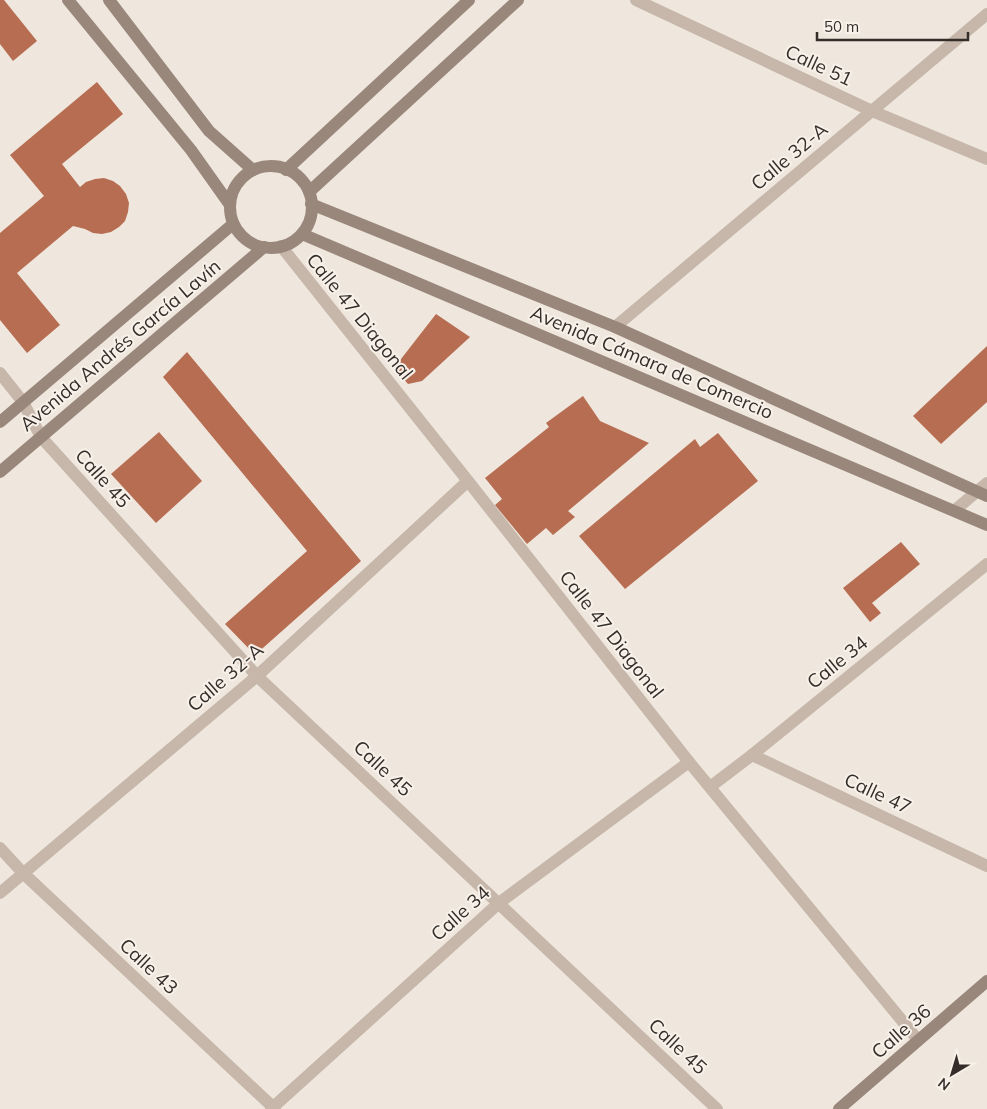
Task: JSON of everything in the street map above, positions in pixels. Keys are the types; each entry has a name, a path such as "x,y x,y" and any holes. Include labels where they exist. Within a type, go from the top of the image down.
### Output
{"main road":[{"path":"68,0 191,150 230,205"},
{"path":"109,0 209,131 253,170"},
{"path":"286,170 469,0"},
{"path":"310,198 518,0"},
{"path":"275,166 296,175 303,183 310,198 311,215 308,225 302,234 292,242 272,248 264,247 251,243 241,235 233,224 230,214 232,194 236,184 253,170 275,166"},
{"name":"Avenida Cámara de Comercio","path":"310,198 615,327 982,494"},
{"name":"Avenida Andrés García Lavín","path":"0,422 233,224"},
{"name":"Avenida Cámara de Comercio","path":"302,234 987,524"},
{"name":"Avenida Andrés García Lavín","path":"0,472 264,247"},
{"name":"Calle 36","path":"840,1109 987,981"}],"street":[{"name":"Calle 51","path":"636,0 872,111 987,159"},
{"name":"Calle 32-A","path":"615,327 987,14"},
{"name":"Calle 47 Diagonal","path":"281,246 689,762 918,1040"},
{"path":"0,372 23,402"},
{"name":"Calle 45","path":"23,402 42,438 257,676 717,1109"},
{"name":"Calle 32-A","path":"0,893 257,676 468,481"},
{"path":"955,510 982,494 987,483"},
{"name":"Calle 34","path":"710,787 987,564"},
{"name":"Calle 47","path":"752,755 987,866"},
{"name":"Calle 34","path":"273,1108 499,903 689,762"},
{"name":"Calle 43","path":"0,848 22,873 273,1108"}],"building":[{"path":"0,0 4,0 37,41 13,61 0,44"},
{"path":"97,82 123,114 62,164 80,187 86,182 104,178 120,186 126,194 129,203 128,212 125,221 111,232 93,233 73,226 17,273 60,325 27,353 0,320 0,233 44,196 10,155"},
{"path":"436,314 470,337 422,381 408,384 394,368"},
{"path":"987,346 987,402 941,444 913,416"},
{"path":"187,352 361,561 255,655 225,624 307,551 163,377"},
{"path":"583,396 600,421 649,443 568,511 575,517 553,535 546,528 527,544 495,505 502,499 485,478 549,427 546,423"},
{"path":"159,432 202,481 156,523 111,474"},
{"path":"718,433 758,481 625,589 579,536 695,439 700,447"},
{"path":"901,542 920,564 872,603 881,613 870,622 843,588"}]}
